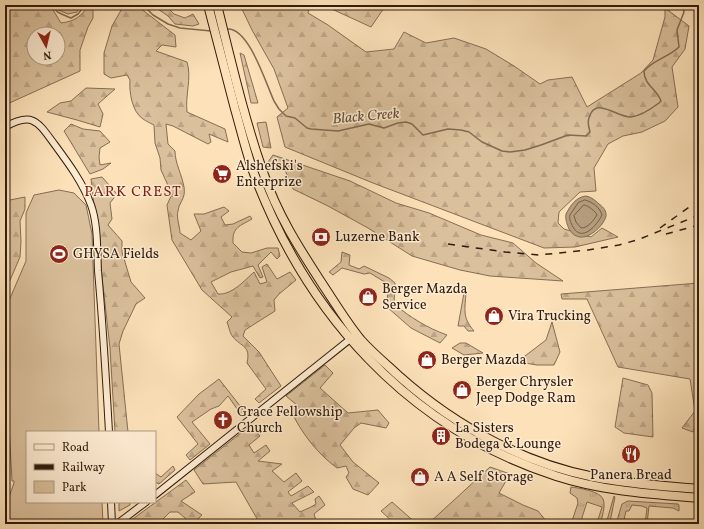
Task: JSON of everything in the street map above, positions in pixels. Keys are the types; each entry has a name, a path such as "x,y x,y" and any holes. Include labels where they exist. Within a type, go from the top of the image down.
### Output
{"highway":[{"path":"208,5 213,23 221,38 263,172 276,206 295,243 346,320 353,336 382,373 437,418 494,451 556,476 593,486 638,493 699,498"},
{"path":"217,5 222,24 221,38"},
{"path":"353,336 363,342 422,396 467,427 514,451 558,467 593,477 640,484 699,489"}],"street":[{"path":"5,127 25,118 36,122 45,131 76,174 91,205 95,225 109,431"},
{"path":"156,494 353,336"},
{"path":"111,503 112,524"},
{"path":"117,524 145,503"}],"green space":[{"path":"5,5 50,5 61,23 74,20 89,5 93,5 93,18 88,27 80,50 80,71 5,105"},
{"path":"55,5 80,5 77,12 68,14 56,9"},
{"path":"124,5 133,5 140,8 175,35 176,47 162,45 156,51 187,62 189,80 187,112 225,129 228,142 209,134 211,142 208,144 173,126 166,124 168,144 175,151 176,160 184,187 184,195 178,213 180,233 191,240 201,231 194,214 204,214 224,207 229,211 221,217 225,225 233,224 250,216 252,219 240,225 234,233 233,243 242,252 251,253 267,248 278,248 280,256 277,259 271,252 258,265 263,277 260,278 253,266 231,272 211,282 218,294 223,294 233,290 254,272 260,284 267,282 262,267 267,264 277,279 290,272 296,280 274,300 275,311 245,330 243,336 259,352 281,386 259,403 255,399 266,389 247,363 248,353 231,334 227,322 232,317 202,290 172,240 167,205 172,194 161,170 160,158 155,143 154,125 143,119 136,112 131,96 130,80 127,75 111,78 104,74 104,53 112,26"},
{"path":"152,5 171,5 169,9 174,14 185,18 193,14 199,24 193,26 175,24 168,16"},
{"path":"240,5 310,5 308,13 328,25 366,52 394,49 404,32 426,43 454,38 486,49 540,84 548,80 572,77 587,107 641,73 653,60 665,17 665,8 689,26 685,49 672,67 678,107 665,121 642,132 623,136 608,144 594,168 596,191 580,192 559,212 558,223 564,229 591,237 602,228 618,237 575,247 544,248 373,183 285,147 277,117 288,108 274,69"},
{"path":"315,5 373,5 384,8 371,27 334,10"},
{"path":"240,53 244,55 258,103 251,103"},
{"path":"86,88 115,89 98,104 103,114 100,127 47,112 60,103 71,101"},
{"path":"266,122 271,148 263,147 257,123"},
{"path":"71,124 83,129 100,131 110,142 100,148 100,165 111,163 103,169 90,174 64,131"},
{"path":"273,155 350,181 396,203 429,213 481,235 513,243 536,263 563,281 490,276 460,270 412,256 368,228 293,189 285,170 268,162"},
{"path":"102,177 117,194 110,203 112,219 108,225 122,241 122,252 131,282 145,298 136,304 123,331 119,344 128,431 115,431 110,348 91,179"},
{"path":"59,190 74,193 86,205 92,234 99,431 26,431 26,503 102,503 103,524 5,524 5,508 14,481 12,481 8,407 5,310 26,261 26,213 34,195"},
{"path":"25,197 25,209 20,221 20,257 5,292 5,201"},
{"path":"342,252 350,255 349,265 359,269 364,266 389,278 395,283 394,304 419,322 447,335 440,343 411,328 387,307 388,284 370,273 364,274 342,268 333,275 329,272 341,262"},
{"path":"699,283 699,415 693,432 682,428 695,411 690,379 618,367 587,299 562,299 561,294"},
{"path":"466,292 465,313 470,326 474,331 468,331 464,326 458,326 464,293"},
{"path":"552,322 560,352 554,365 537,365 513,361 525,356 546,340"},
{"path":"460,343 466,343 483,353 464,355 452,348"},
{"path":"325,365 333,373 320,388 348,413 378,410 389,423 386,428 361,423 354,428 340,445 353,462 379,483 368,495 353,489 346,477 349,473 346,466 337,468 312,444 293,415 298,406 286,396"},
{"path":"623,378 648,385 652,393 653,437 624,433 615,427"},
{"path":"219,379 244,411 240,413 228,396 219,406 211,409 192,422 210,444 190,460 186,455 198,444 177,417 199,394"},
{"path":"251,425 260,436 249,445 254,453 266,445 270,451 258,461 282,464 272,471 284,482 296,473 302,481 288,492 291,496 308,486 314,492 292,503 300,512 316,504 315,499 319,496 325,505 314,514 317,524 260,524 236,482 203,484 194,470"},
{"path":"173,466 175,470 159,484 156,482 156,474 161,477"},
{"path":"490,467 510,474 499,493 538,511 547,522 546,524 428,524"},
{"path":"186,480 195,492 181,501 202,515 192,524 178,512 170,512 158,524 126,524"},
{"path":"571,487 588,490 601,496 604,505 600,524 597,523 602,507 587,502 580,524 571,524 578,503 577,498 570,493"},
{"path":"614,496 610,522 609,524 606,524"},
{"path":"628,501 678,504 679,511 673,508 649,506 647,524 645,524 647,508 632,505 629,511 626,511 623,524 616,524 622,504"},
{"path":"392,502 417,524 395,524 381,511"},
{"path":"119,503 130,503 130,505 119,511"}],"water":[{"path":"586,196 590,197 603,207 606,213 606,218 599,228 593,233 581,237 574,235 569,229 566,214 576,200"}],"waterway":[{"name":"Black Creek","path":"52,5 58,12 71,18 78,14 85,5"},
{"name":"Black Creek","path":"143,5 153,15 168,24 180,28 211,31"},
{"name":"Black Creek","path":"227,29 235,31 249,46 279,109 286,116 295,118 307,128 338,131 369,124 384,128 406,122 412,124 423,135 448,129 469,132 482,142 502,151 510,152 525,150 568,135 586,136 590,132 588,120 591,113 595,109 604,108 626,117 631,117 642,114 659,103 661,101 657,93 646,80 644,71 652,64 679,47 677,30 684,12 683,5"}],"railway":[{"path":"660,228 699,200"},
{"path":"448,244 539,255 588,250 619,245 640,239 699,215"},
{"path":"666,234 699,225"}],"place":[{"name":"Alshefski's Enterprize","path":"222,174"},
{"name":"Luzerne Bank","path":"321,237"},
{"name":"GHYSA Fields","path":"59,254"},
{"name":"Berger Mazda Service","path":"368,297"},
{"name":"Vira Trucking","path":"494,316"},
{"name":"Berger Mazda","path":"427,360"},
{"name":"Berger Chrysler Jeep Dodge Ram","path":"462,390"},
{"name":"Grace Fellowship Church","path":"223,420"},
{"name":"La Sisters Bodega & Lounge","path":"441,436"},
{"name":"Panera Bread","path":"631,454"},
{"name":"A A Self Storage","path":"420,477"}],"district":[{"name":"PARK CREST","path":"133,192"}]}
